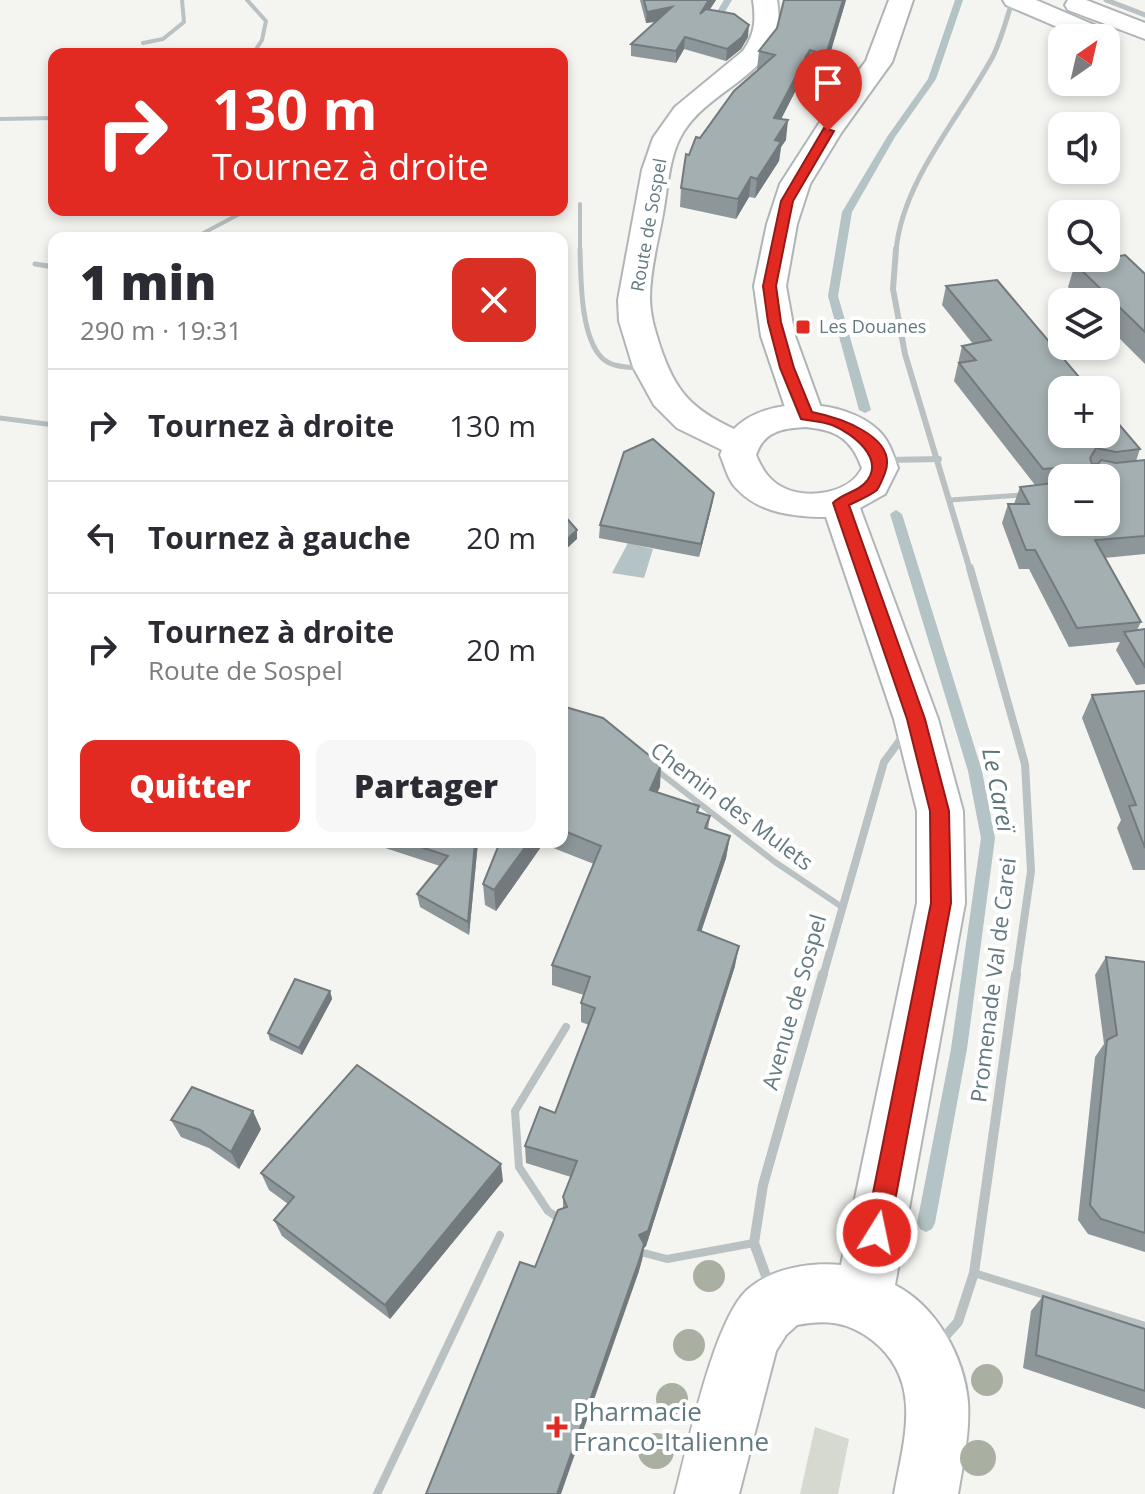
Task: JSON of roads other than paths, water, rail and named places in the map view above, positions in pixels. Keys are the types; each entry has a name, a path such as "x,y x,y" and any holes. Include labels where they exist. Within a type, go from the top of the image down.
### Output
{"main road":[{"name":"Route de Sospel","path":"740,444 708,432 673,408 649,369 634,312 638,264 663,148 682,115 736,71 762,44 769,22 765,0"},
{"path":"806,416 778,336 770,286 782,224 795,184 828,131 879,62 901,0"},
{"path":"1014,0 1071,24"},
{"path":"1065,0 1145,32"},
{"path":"1120,45 1145,57"},
{"path":"806,416 835,421 859,433 879,460 879,469 871,486 840,503 805,505 787,502 756,487 740,466 740,444 746,435 765,422 806,416"},
{"path":"840,503 916,719 940,811 941,903 863,1300"},
{"path":"707,1494 751,1335 777,1303 818,1292 841,1293 863,1300 896,1320 912,1336 925,1357 937,1395 937,1429 926,1494"}],"street":[{"name":"Promenade Val de Carei","path":"925,1357 958,1322 974,1273 1031,871 1025,764 939,459 902,341 893,289 898,228 906,206 952,121 993,56 1014,0"},
{"path":"1106,0 1145,15"},
{"path":"879,460 939,459"},
{"name":"Avenue de Sospel","path":"777,1303 754,1243 763,1185 884,762 916,719"}],"lane":[{"path":"143,43 163,39 184,22 182,0"},
{"path":"247,0 266,21 257,48"},
{"path":"0,119 48,118"},
{"path":"580,204 583,297 589,336 600,357 615,366 649,369"},
{"path":"206,232 236,216"},
{"path":"35,264 48,266"},
{"path":"0,418 48,424"},
{"path":"950,500 1028,495"},
{"name":"Chemin des Mulets","path":"650,765 775,862 842,907"},
{"path":"561,1220 548,1211 519,1167 515,1111 566,1027"},
{"path":"377,1494 500,1235"},
{"path":"644,1253 667,1259 754,1243"},
{"path":"974,1273 1145,1326"}],"waterway":[{"path":"719,24 714,23 728,0"},
{"name":"Le Careï","path":"865,410 833,296 847,212 891,137 932,79 959,0"},
{"name":"Le Careï","path":"896,514 975,771 988,838 959,1049 926,1223"}],"place":[{"name":"Les Douanes","path":"803,327"},
{"name":"Pharmacie Franco-Italienne","path":"557,1427"}]}
